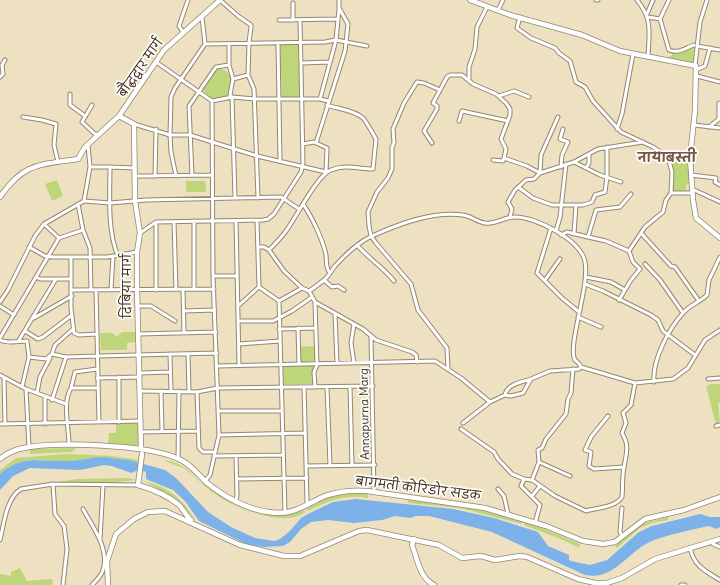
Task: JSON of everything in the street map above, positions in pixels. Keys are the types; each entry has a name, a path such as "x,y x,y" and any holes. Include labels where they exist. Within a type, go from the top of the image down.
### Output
{"main road":[{"name":"बौद्धद्वार मार्ग","path":"0,197 16,176 41,164 78,159 88,145 119,116 164,50 220,0"},
{"path":"470,0 520,17 582,34 610,47 633,54 696,67 697,76 694,125 690,158 692,191 696,218 720,238"},
{"path":"119,116 134,124"},
{"name":"दिबिया मार्ग","path":"134,124 136,176 135,201 140,233 137,252 137,289 142,448"},
{"name":"बागमती कोरिडोर सडक","path":"0,458 12,451 28,447 70,445 142,448 178,459 187,464 205,481 236,500 262,511 285,512 299,510 327,496 346,491 374,492 473,505 508,514 588,542 612,543 645,519 684,510 720,497"},
{"path":"142,454 138,485 160,493 172,500 179,505 189,519 198,526"},
{"path":"108,585 107,561 116,534 134,519 148,512 165,510 240,545 290,557 300,556 363,530 377,531 439,545 462,558 481,556 495,560 520,556 528,557 578,580 601,583 615,581 655,559 720,539"},
{"path":"414,539 412,545 419,562 420,571 423,577 434,585"}],"street":[{"path":"183,32 179,26 188,0"},
{"path":"220,0 251,25 248,75 254,89 255,99 258,198"},
{"path":"320,99 336,40 339,8 338,0"},
{"path":"498,10 503,0"},
{"path":"637,0 647,16 650,30 648,57"},
{"path":"647,16 653,0"},
{"path":"669,0 660,19 669,50 682,51 696,46 720,50"},
{"path":"707,0 700,22 696,46 696,67 705,66 710,48"},
{"path":"293,3 293,20"},
{"path":"469,79 469,67 475,49 476,27 487,6"},
{"path":"316,143 345,51 348,24 339,8"},
{"path":"647,16 660,19"},
{"path":"176,176 171,152 170,135 172,93 205,44 202,17"},
{"path":"520,17 517,28 531,38 555,48 570,61 576,82 584,87 593,101 617,129 644,142 668,157 672,172 672,192 666,200 663,212 641,233 629,251"},
{"path":"279,20 337,19"},
{"path":"140,233 156,222 257,221 271,217 301,172 303,166 300,20"},
{"path":"205,44 278,44 336,40 367,46"},
{"path":"229,44 229,65 233,79 230,95 232,97 235,198"},
{"path":"278,44 280,161"},
{"path":"617,129 622,114 633,54"},
{"path":"0,77 3,74 2,65 5,60"},
{"path":"156,62 212,100 232,97 279,100 320,99 328,101"},
{"path":"302,63 330,62"},
{"path":"192,175 189,106 216,67 229,65"},
{"path":"233,79 248,75"},
{"path":"432,143 424,131 437,109 437,106 433,103 450,75 462,75 469,79 473,84 499,96 506,102 510,109 508,121 501,139 506,150 504,158 503,161 493,160"},
{"path":"697,76 720,82"},
{"path":"440,90 424,83 417,82 404,104 393,129 393,164 388,178 380,188 368,212 371,236 411,284 418,310 447,348 448,369"},
{"path":"499,96 514,91 529,97"},
{"path":"70,94 70,104 85,116"},
{"path":"205,481 210,475 219,435 213,276 212,100"},
{"path":"710,127 719,119 719,103"},
{"path":"92,105 82,122 86,127 99,135"},
{"path":"134,124 156,129 170,135 190,136 257,156 326,172 342,167 356,166 373,169 377,143 363,118 327,105"},
{"path":"458,121 462,111 508,121"},
{"path":"23,117 56,124 54,145 58,162"},
{"path":"540,173 541,155 558,117"},
{"path":"694,125 720,128"},
{"path":"155,176 156,129"},
{"path":"561,167 562,155 568,145 568,142 560,139 564,129"},
{"path":"269,250 285,232 299,209 326,172 328,149 316,143 307,142 303,144"},
{"path":"510,218 512,209 508,202 518,187 526,180 534,179 540,173 574,162 598,149 644,142"},
{"path":"84,201 90,167 88,145"},
{"path":"518,187 540,201 552,205 576,205 592,202 595,195 604,193 607,177 607,147"},
{"path":"586,168 589,163 589,155"},
{"path":"504,158 527,166 540,173"},
{"path":"574,162 621,182"},
{"path":"556,231 560,218 566,164"},
{"path":"90,167 135,168"},
{"path":"110,168 110,202 113,239 118,256"},
{"path":"136,176 212,175"},
{"path":"691,175 718,178 715,182 720,185"},
{"path":"672,192 692,191 720,202"},
{"path":"588,237 596,210 620,207 631,194"},
{"path":"0,302 44,224 84,201 110,202 212,198 283,198 299,209"},
{"path":"78,204 83,230 90,248 92,290"},
{"path":"303,204 314,222 321,239 326,255 327,270 330,273"},
{"path":"574,234 576,205"},
{"path":"309,291 324,280 348,252 357,245 371,236 408,222 439,215 468,216 486,224 510,218 531,219 556,231 580,250 585,262 586,277 578,317 574,350 575,360 581,367 635,383 673,379 678,377 688,368 705,340 720,330"},
{"path":"236,221 239,365"},
{"path":"238,306 259,287 257,221"},
{"path":"156,222 156,290"},
{"path":"174,222 176,290"},
{"path":"194,222 194,289"},
{"path":"44,224 59,238"},
{"path":"550,228 537,273 562,298 579,312"},
{"path":"22,387 29,357 27,341 19,340 8,342 0,339 59,238 83,230"},
{"path":"561,235 565,232 606,241 629,251 633,262 640,269 619,300"},
{"path":"641,233 671,266 675,267 699,301"},
{"path":"357,245 394,281"},
{"path":"30,247 48,257 71,258 118,256 137,252"},
{"path":"258,247 264,247 269,250 284,271 302,288 309,291 315,302 317,365 314,372 315,387"},
{"path":"111,290 113,256"},
{"path":"654,382 654,373 659,351 683,313 707,295 709,280 720,257"},
{"path":"71,258 73,329 76,334 96,334"},
{"path":"545,280 560,259"},
{"path":"645,264 660,280 683,313"},
{"path":"213,276 237,276"},
{"path":"36,277 40,280 71,279"},
{"path":"586,277 611,282 625,290"},
{"path":"19,340 56,279"},
{"path":"324,280 332,287 338,286 344,290"},
{"path":"585,284 603,291 619,300 641,308 658,320 663,331 695,355"},
{"path":"259,287 279,301"},
{"path":"279,301 302,288"},
{"path":"72,290 214,289"},
{"path":"96,290 97,388 99,422"},
{"path":"183,290 184,333"},
{"path":"32,319 72,296"},
{"path":"238,321 273,321 279,319 312,297"},
{"path":"279,301 285,512"},
{"path":"315,302 354,324 376,340 412,352 416,355 416,362"},
{"path":"0,306 14,315"},
{"path":"138,306 151,306 175,321"},
{"path":"184,311 215,310"},
{"path":"336,314 337,363"},
{"path":"25,331 38,339 43,337 72,315"},
{"path":"578,317 601,327"},
{"path":"354,324 351,343 354,362"},
{"path":"298,328 299,364"},
{"path":"279,329 316,328"},
{"path":"37,393 40,377 55,345 73,329"},
{"path":"139,334 216,332"},
{"name":"Annapurna Marg","path":"371,336 375,464 374,492"},
{"path":"238,344 280,341"},
{"path":"29,357 217,353"},
{"path":"170,354 170,391"},
{"path":"188,354 189,392"},
{"path":"52,400 66,357"},
{"path":"217,366 317,365 354,362 435,361 448,369 490,402"},
{"path":"505,395 507,389 511,386 550,370 579,369 581,367"},
{"path":"70,445 66,404 75,372 97,369"},
{"path":"532,480 539,462 538,450 542,448 546,439 566,414 568,399 572,393 573,369"},
{"path":"97,378 170,372"},
{"path":"0,375 26,389 66,404"},
{"path":"4,377 4,424"},
{"path":"119,377 119,422"},
{"path":"708,379 720,378"},
{"path":"463,423 490,402 505,395 511,396 524,394 531,379"},
{"path":"461,428 494,452 498,459 512,474 524,479 532,480 570,505 586,511 609,505 622,499 624,467 628,447 622,433 626,423 623,414 631,406 635,383"},
{"path":"350,386 352,465"},
{"path":"140,391 197,392 218,388 373,386"},
{"path":"304,387 307,502 309,504"},
{"path":"327,387 330,465"},
{"path":"71,388 97,388"},
{"path":"26,389 28,447"},
{"path":"161,391 162,432"},
{"path":"178,392 178,459"},
{"path":"197,392 200,450 203,452 215,452"},
{"path":"45,397 45,424"},
{"path":"219,412 282,411"},
{"path":"608,416 591,437 585,450 591,452 589,466 594,469 624,467"},
{"path":"0,424 141,421"},
{"path":"141,432 198,431"},
{"path":"219,435 305,433"},
{"path":"214,456 283,455"},
{"path":"236,456 236,500"},
{"path":"539,462 570,476"},
{"path":"306,466 375,464"},
{"path":"237,479 307,478"},
{"path":"524,479 521,486 540,505 535,523"},
{"path":"0,540 10,502 17,492 32,486 53,484 138,485"},
{"path":"53,484 56,514 64,526 67,549 63,585"},
{"path":"100,541 103,485"},
{"path":"532,496 540,486"},
{"path":"498,489 504,496 508,514"},
{"path":"622,508 620,531 622,537"},
{"path":"83,509 100,541 104,553 103,570 92,585"},
{"path":"714,541 713,544 720,548"},
{"path":"690,548 692,558 702,570 720,580"}],"green space":[{"path":"300,44 301,98 282,97 280,45"},
{"path":"694,45 693,63 669,59 669,56 672,56 672,52"},
{"path":"219,68 226,71 233,79 227,96 212,99 203,90 216,69"},
{"path":"668,158 688,164 691,184 687,184 686,191 671,193 674,182"},
{"path":"57,180 63,196 52,201 45,184"},
{"path":"186,181 205,181 206,192 186,192"},
{"path":"122,332 135,332 135,342 127,343 127,350 101,350 100,333 112,333 117,337"},
{"path":"314,346 316,364 299,364 298,347"},
{"path":"314,365 314,384 284,384 283,366"},
{"path":"711,384 720,384 720,403 718,403 720,424 716,425 706,386"},
{"path":"136,423 138,425 139,439 137,446 108,445 109,433 116,433 116,424"},
{"path":"76,448 72,452 30,454 30,449"},
{"path":"67,454 113,456 139,460 139,463 120,459 68,461 32,460 16,464 0,474 0,470 16,458"},
{"path":"164,460 181,465 202,483 213,490 251,508 265,512 278,513 292,513 305,510 305,512 286,518 262,515 238,507 210,491 184,468"},
{"path":"129,478 136,480 104,483 57,482 77,479"},
{"path":"142,480 168,490 174,494 185,505 196,521 175,498"},
{"path":"348,493 368,494 368,498 352,497 337,499 308,511 306,509 327,498"},
{"path":"408,499 483,510 523,521 522,524 460,508 408,503"},
{"path":"668,517 668,520 652,523 640,528 617,548 615,546 641,524"},
{"path":"525,521 580,544 579,548 563,540 524,525"},
{"path":"20,568 27,581 52,579 53,585 0,585 0,574 11,576 11,572"}],"water":[{"path":"101,457 129,460 165,470 176,478 208,512 231,527 255,538 274,541 280,539 290,531 301,518 310,513 333,502 356,499 453,509 494,518 538,532 548,546 569,555 569,560 590,565 607,560 639,532 652,526 700,514 710,517 720,517 720,527 716,529 709,526 673,534 652,541 635,551 613,570 595,576 585,575 492,532 429,516 416,516 410,518 395,516 382,520 354,523 328,520 311,522 301,529 290,542 283,546 264,547 246,544 199,521 185,501 173,490 146,479 146,472 139,470 131,473 112,466 104,465 80,470 30,468 13,476 0,490 0,474 8,468 24,461 71,461"}],"district":[{"name":"नायाबस्ती","path":"667,158"}]}
